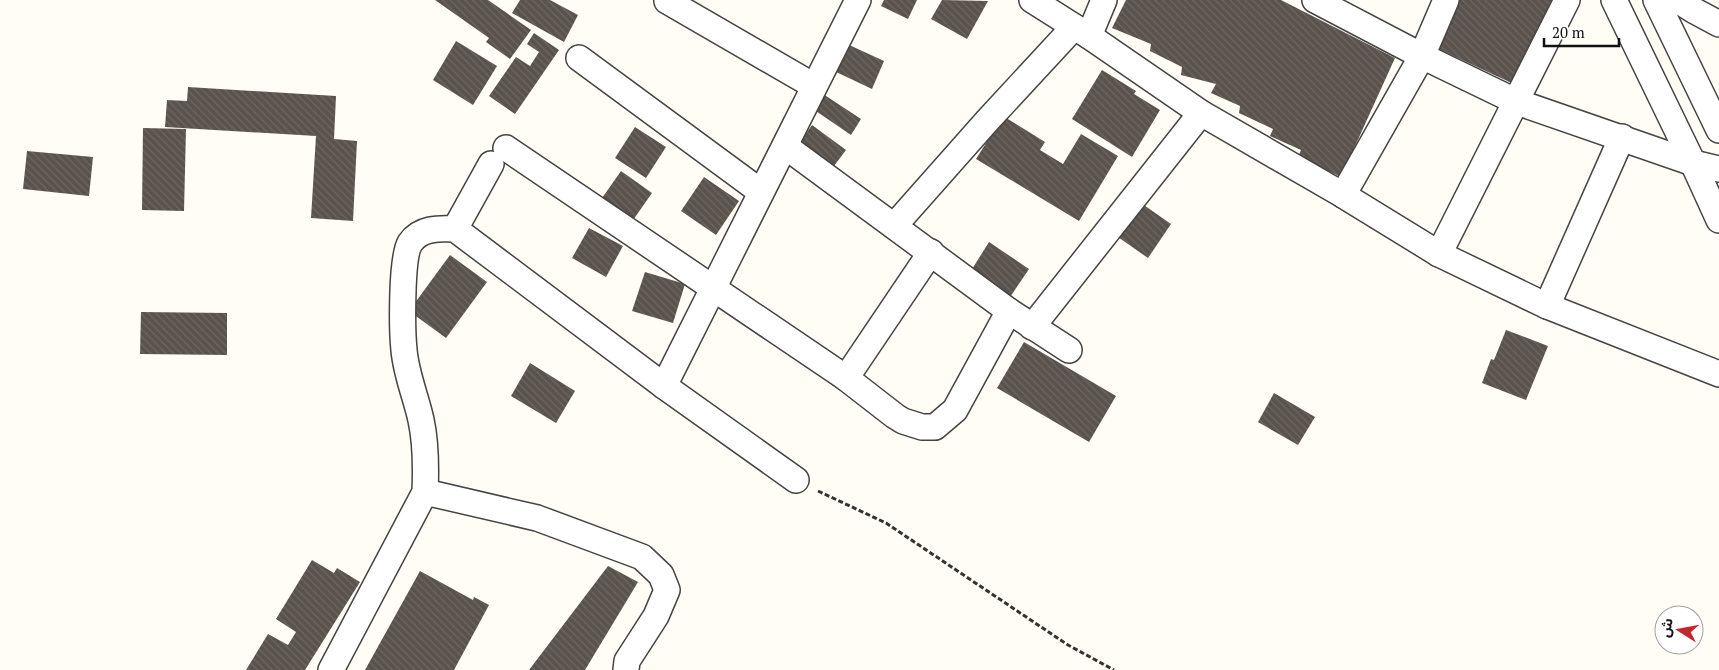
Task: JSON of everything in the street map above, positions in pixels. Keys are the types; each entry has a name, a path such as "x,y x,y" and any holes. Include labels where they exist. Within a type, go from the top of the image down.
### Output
{"street":[{"path":"664,386 857,0"},
{"path":"1032,0 1082,31 1201,113 1343,195 1439,254 1547,306 1719,374"},
{"path":"894,226 987,121 1082,31 1104,0"},
{"path":"1315,0 1422,56 1517,102 1693,163 1719,170"},
{"path":"1343,195 1422,56 1446,0"},
{"path":"1439,254 1567,0"},
{"path":"1614,0 1719,220"},
{"path":"1656,0 1719,130"},
{"path":"667,1 814,86"},
{"path":"1689,3 1719,24"},
{"path":"580,58 761,192"},
{"path":"1032,327 1201,113"},
{"path":"1547,306 1622,137"},
{"path":"785,146 1009,311 1069,350"},
{"path":"455,229 499,156 712,289 846,378 899,418 922,428 935,427 955,410 1009,311"},
{"path":"331,670 425,492 426,466 421,421 412,392 404,350 403,284 409,244 422,233 438,228 455,229 664,386 796,480"},
{"path":"846,378 931,252"},
{"path":"425,492 536,518 642,557 661,575 667,590 656,616 627,661 626,670"}],"path":[{"path":"796,480 886,523 1068,645 1114,670"}],"building":[{"path":"435,0 488,0 531,30 510,59 486,42 489,38"},
{"path":"520,0 550,0 578,15 564,42 512,13"},
{"path":"884,0 917,0 908,19 881,6"},
{"path":"942,0 988,1 967,39 931,19"},
{"path":"1126,0 1281,0 1395,58 1341,177 1298,157 1301,150 1270,136 1273,129 1239,113 1240,106 1211,93 1216,84 1181,75 1182,67 1150,51 1151,44 1112,28"},
{"path":"1453,0 1554,0 1516,85 1432,46"},
{"path":"534,33 559,50 515,114 489,96 516,57 530,66 539,52 527,44"},
{"path":"456,41 497,66 473,105 433,80"},
{"path":"847,44 884,61 872,89 834,71"},
{"path":"1102,70 1136,91 1134,94 1160,110 1132,157 1072,119"},
{"path":"188,87 336,96 334,139 357,141 353,221 311,218 316,136 165,127 167,100 187,101"},
{"path":"820,92 861,119 851,135 810,107"},
{"path":"1003,116 1045,142 1040,150 1063,164 1081,134 1118,156 1079,221 976,159"},
{"path":"812,125 846,150 831,170 797,146"},
{"path":"635,127 666,147 646,178 615,158"},
{"path":"143,128 186,129 184,211 142,210"},
{"path":"27,151 93,157 89,196 23,189"},
{"path":"621,171 652,193 631,223 600,201"},
{"path":"704,177 739,201 716,235 681,211"},
{"path":"1138,201 1171,224 1148,258 1115,235"},
{"path":"589,228 623,246 606,277 572,258"},
{"path":"989,242 1029,269 1008,300 969,274"},
{"path":"450,255 487,282 446,338 409,311"},
{"path":"645,272 685,284 673,323 632,311"},
{"path":"141,312 227,313 227,355 140,354"},
{"path":"1506,330 1548,346 1526,400 1482,383 1491,359 1494,360"},
{"path":"1024,342 1116,396 1089,442 997,388"},
{"path":"530,363 575,391 556,423 511,396"},
{"path":"1274,393 1315,417 1298,445 1258,422"},
{"path":"312,560 334,573 337,568 360,582 305,670 246,670 268,634 288,645 296,632 276,619"},
{"path":"608,566 638,582 585,670 529,670"},
{"path":"420,571 473,600 474,597 489,605 454,670 365,670"}]}
